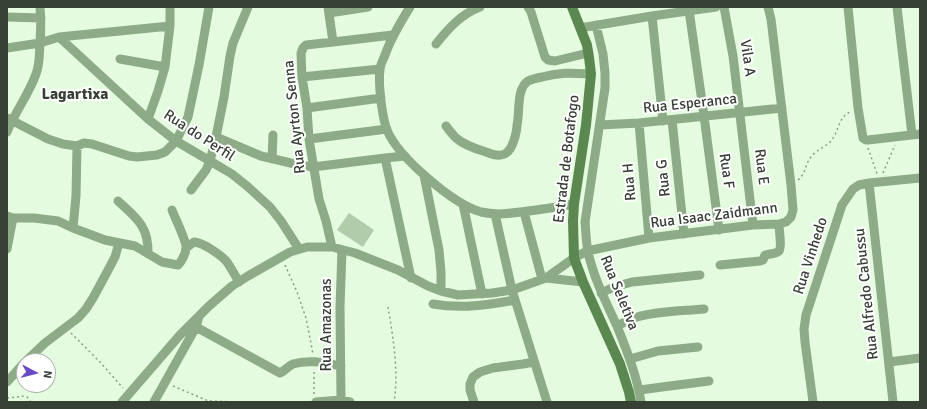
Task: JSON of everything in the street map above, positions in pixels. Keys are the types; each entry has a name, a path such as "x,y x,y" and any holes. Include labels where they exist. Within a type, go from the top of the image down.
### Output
{"main road":[{"name":"Estrada de Botafogo","path":"572,7 586,45 591,74 586,125 574,204 574,258 583,282 620,364 631,402"}],"street":[{"path":"7,132 9,120 30,88 37,73 40,59 41,37 40,7"},
{"path":"148,119 165,67 170,26 170,7"},
{"path":"9,120 48,140 63,144 77,146 84,143 92,144 129,156 137,157 157,155 166,152 176,141 188,116 209,7"},
{"path":"191,190 206,170 210,161 224,97 233,43 248,7"},
{"path":"368,7 329,10 333,42 393,34"},
{"path":"410,7 393,34 380,69 381,98 387,129 394,143 433,184 463,204 481,212 495,214 524,212 574,204"},
{"path":"436,44 459,20 470,11 480,7"},
{"path":"528,7 531,12 545,57 548,60 555,61 588,53"},
{"path":"580,28 716,7"},
{"name":"Vila A","path":"724,7 733,56 740,112"},
{"name":"Rua Isaac Zaidmann","path":"544,278 574,258 588,251 649,238 779,224 786,222 791,217 793,210 791,185 771,19 768,7"},
{"path":"848,7 858,108 863,136 868,140 916,134 897,7"},
{"name":"Rua F","path":"689,10 719,230"},
{"name":"Rua G","path":"652,16 684,234"},
{"path":"7,17 41,18"},
{"name":"Rua Seletiva","path":"596,25 603,54 605,88 585,222 588,251 593,272 630,360 640,390 642,402"},
{"path":"7,48 40,43 59,37 170,26"},
{"name":"Rua do Perfil","path":"59,37 148,119 176,141 232,174 270,206 282,221 299,249"},
{"name":"Rua Ayrton Senna","path":"332,247 319,199 313,167 307,108 302,77 301,53 306,45 333,42"},
{"path":"120,59 165,67"},
{"path":"302,77 380,69"},
{"path":"446,126 457,139 469,146 501,156 511,149 514,142 518,124 520,93 522,87 527,82 566,72 591,74"},
{"path":"307,108 381,98"},
{"name":"Rua Esperanca","path":"600,125 639,123 782,108"},
{"name":"Rua E","path":"740,112 754,226"},
{"name":"Rua H","path":"639,123 649,238"},
{"path":"309,138 387,129"},
{"path":"272,159 273,135"},
{"path":"216,137 261,156 313,167 405,156"},
{"path":"73,228 76,211 77,146"},
{"path":"385,158 411,278"},
{"path":"424,175 439,250 441,291"},
{"name":"Rua Vinhedo","path":"812,398 804,329 806,314 842,205 853,189 859,185 920,178"},
{"name":"Rua Alfredo Cabussu","path":"869,183 893,402"},
{"path":"118,201 135,217 143,228 147,236 148,254"},
{"path":"463,204 482,294"},
{"path":"172,210 186,248"},
{"path":"524,212 544,278"},
{"path":"495,214 512,290 547,402"},
{"path":"7,249 10,217 52,220 64,223 105,240 135,246 162,262 176,265 181,262 186,248 194,242 201,244 206,246 227,262 239,282"},
{"path":"720,265 760,261 763,260 765,255 778,252 780,246 779,224"},
{"path":"573,235 579,245 588,251"},
{"path":"34,353 78,318 86,309 112,262 119,243"},
{"path":"122,402 180,335 219,297 261,268 299,249 307,247 332,247 371,259 398,270 411,278 441,291 458,295 482,294 512,290 544,278 583,282"},
{"name":"Rua Amazonas","path":"342,250 341,366 346,401"},
{"path":"602,293 614,287 632,282 700,275"},
{"path":"433,304 458,307 515,300"},
{"path":"617,326 629,320 653,314 704,309"},
{"path":"154,402 196,327 199,316"},
{"path":"196,327 280,373 292,365 306,361 341,366"},
{"path":"630,360 658,351 698,347"},
{"path":"889,362 920,358"},
{"path":"474,402 470,390 470,384 474,376 480,372 493,368 534,362"},
{"path":"7,382 16,372"},
{"path":"640,390 709,381"},
{"path":"315,398 346,401"},
{"path":"803,402 812,398"}],"path":[{"path":"791,185 802,177 811,156 833,139 845,114 858,108"},
{"path":"880,182 898,137"},
{"path":"865,139 880,182"},
{"path":"282,257 306,318 314,361 315,398"},
{"path":"388,307 396,380 394,402"},
{"path":"65,327 129,393"},
{"path":"164,382 206,400 240,402"},
{"path":"7,398 25,396 31,402"}],"green space":[{"path":"349,213 374,230 363,247 337,230"}],"district":[{"name":"Lagartixa","path":"75,95"}]}
